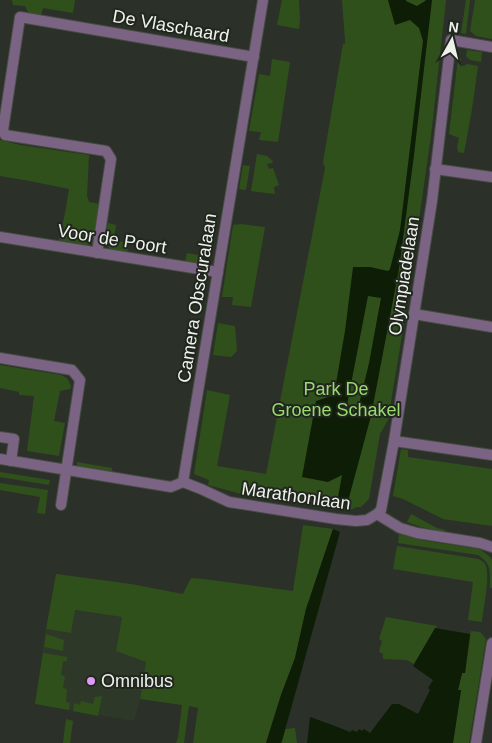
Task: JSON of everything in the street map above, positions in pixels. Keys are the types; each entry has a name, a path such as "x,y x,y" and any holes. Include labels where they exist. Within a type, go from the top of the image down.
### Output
{"street":[{"name":"Camera Obscuralaan","path":"183,482 263,0"},
{"name":"De Vlaschaard","path":"97,253 111,159 106,151 6,135 2,130 20,17 254,57"},
{"name":"Olympiadelaan","path":"377,514 381,510 383,502 394,441 432,201 451,40 492,47"},
{"path":"435,169 492,178"},
{"name":"Voor de Poort","path":"0,237 218,272"},
{"path":"414,314 492,327"},
{"path":"0,358 72,370 80,380 61,505"},
{"path":"0,437 14,439 11,461"},
{"path":"394,441 492,455"},
{"path":"0,459 171,488 183,482"},
{"name":"Marathonlaan","path":"183,482 201,488 228,502 356,521 367,520 377,514"},
{"path":"377,514 400,528 412,532 480,543 492,547"},
{"path":"476,743 492,643"}],"shaded area":[{"path":"388,0 406,0 417,6 426,0 432,0 399,269 371,416 347,505 337,503 342,475 328,482 302,477 316,401 334,395 353,267 370,267 388,271 400,230 423,41 419,28 410,20 395,25","holes":["368,296 381,298 369,363 357,413 346,410"]},
{"path":"333,529 340,532 282,741 281,743 266,743 295,658 306,609"},
{"name":"Omnibus","path":"74,610 122,617 116,651 146,662 134,721 35,704 46,629 71,633"},
{"path":"435,628 470,634 465,673 462,673 458,690 461,690 453,743 307,743 310,717 350,732 352,730 357,732 359,729 362,731 364,729 370,733 392,704 399,704 418,714 433,680 413,666"}],"green space":[{"path":"12,0 75,0 73,13 43,8 41,15 29,14 25,6 13,5"},
{"path":"282,0 299,0 299,29 277,25"},
{"name":"Park De Groene Schakel","path":"342,0 446,0 431,136 388,420 380,434 369,499 361,507 350,510 256,498 208,485 209,480 194,474 207,390 230,395 217,466 266,474 325,168 323,162 343,44 345,44"},
{"path":"466,0 470,0 466,34 461,33"},
{"path":"475,0 492,0 492,39 476,36 470,31"},
{"path":"467,50 482,52 481,62 470,60 466,56"},
{"path":"458,58 461,58 461,65 478,66 464,153 458,152 459,138 449,134"},
{"path":"272,59 290,62 278,142 259,140 261,132 249,131 259,74 270,76"},
{"path":"0,140 20,145 89,155 87,196 89,202 100,204 93,243 87,245 59,241 69,189 0,176"},
{"path":"257,154 267,156 273,161 267,164 269,169 273,168 279,185 274,187 275,194 251,191"},
{"path":"243,165 250,166 246,190 239,189"},
{"path":"108,223 116,225 114,240 129,243 127,253 109,248 105,242"},
{"path":"233,225 265,227 251,307 232,305 233,297 222,297"},
{"path":"187,253 203,256 202,265 185,262"},
{"path":"218,323 235,326 237,351 231,357 213,355"},
{"path":"0,365 61,375 67,378 71,386 70,389 60,391 54,421 65,423 59,456 27,451 34,396 19,395 19,392 0,388"},
{"path":"401,449 408,450 408,457 492,469 492,526 443,519 393,496"},
{"path":"77,462 112,468 112,473 77,468"},
{"path":"0,472 50,480 49,485 0,477"},
{"path":"0,483 48,490 45,514 37,513 40,497 0,490"},
{"path":"411,514 437,528 445,530 444,532 407,522"},
{"path":"303,525 333,529 306,609 295,658 266,743 193,743 198,708 189,706 184,743 176,743 182,705 140,699 146,662 116,651 122,617 75,610 71,633 46,629 56,574 131,584 183,594 191,578 293,591"},
{"path":"399,534 426,541 480,549 492,560 492,588 490,588 488,565 478,555 398,543"},
{"path":"397,546 479,559 484,563 487,569 487,584 482,622 468,620 473,582 393,569"},
{"path":"386,617 437,626 414,664 407,660 383,659 383,654 379,652 382,641 379,639"},
{"path":"471,631 480,632 486,639 469,743 453,743 461,691 458,690 462,673 465,673"},
{"path":"46,634 64,640 63,651 44,647"},
{"path":"43,653 67,657 67,661 63,661 61,675 65,676 63,688 67,689 66,702 70,703 69,710 35,704"},
{"path":"102,696 98,716 73,711 74,703 80,705 81,701 93,704 95,697"},
{"path":"66,719 73,721 70,743 63,743"},
{"path":"295,728 297,743 281,743 285,729"}],"place":[{"name":"Omnibus","path":"91,681"}]}
